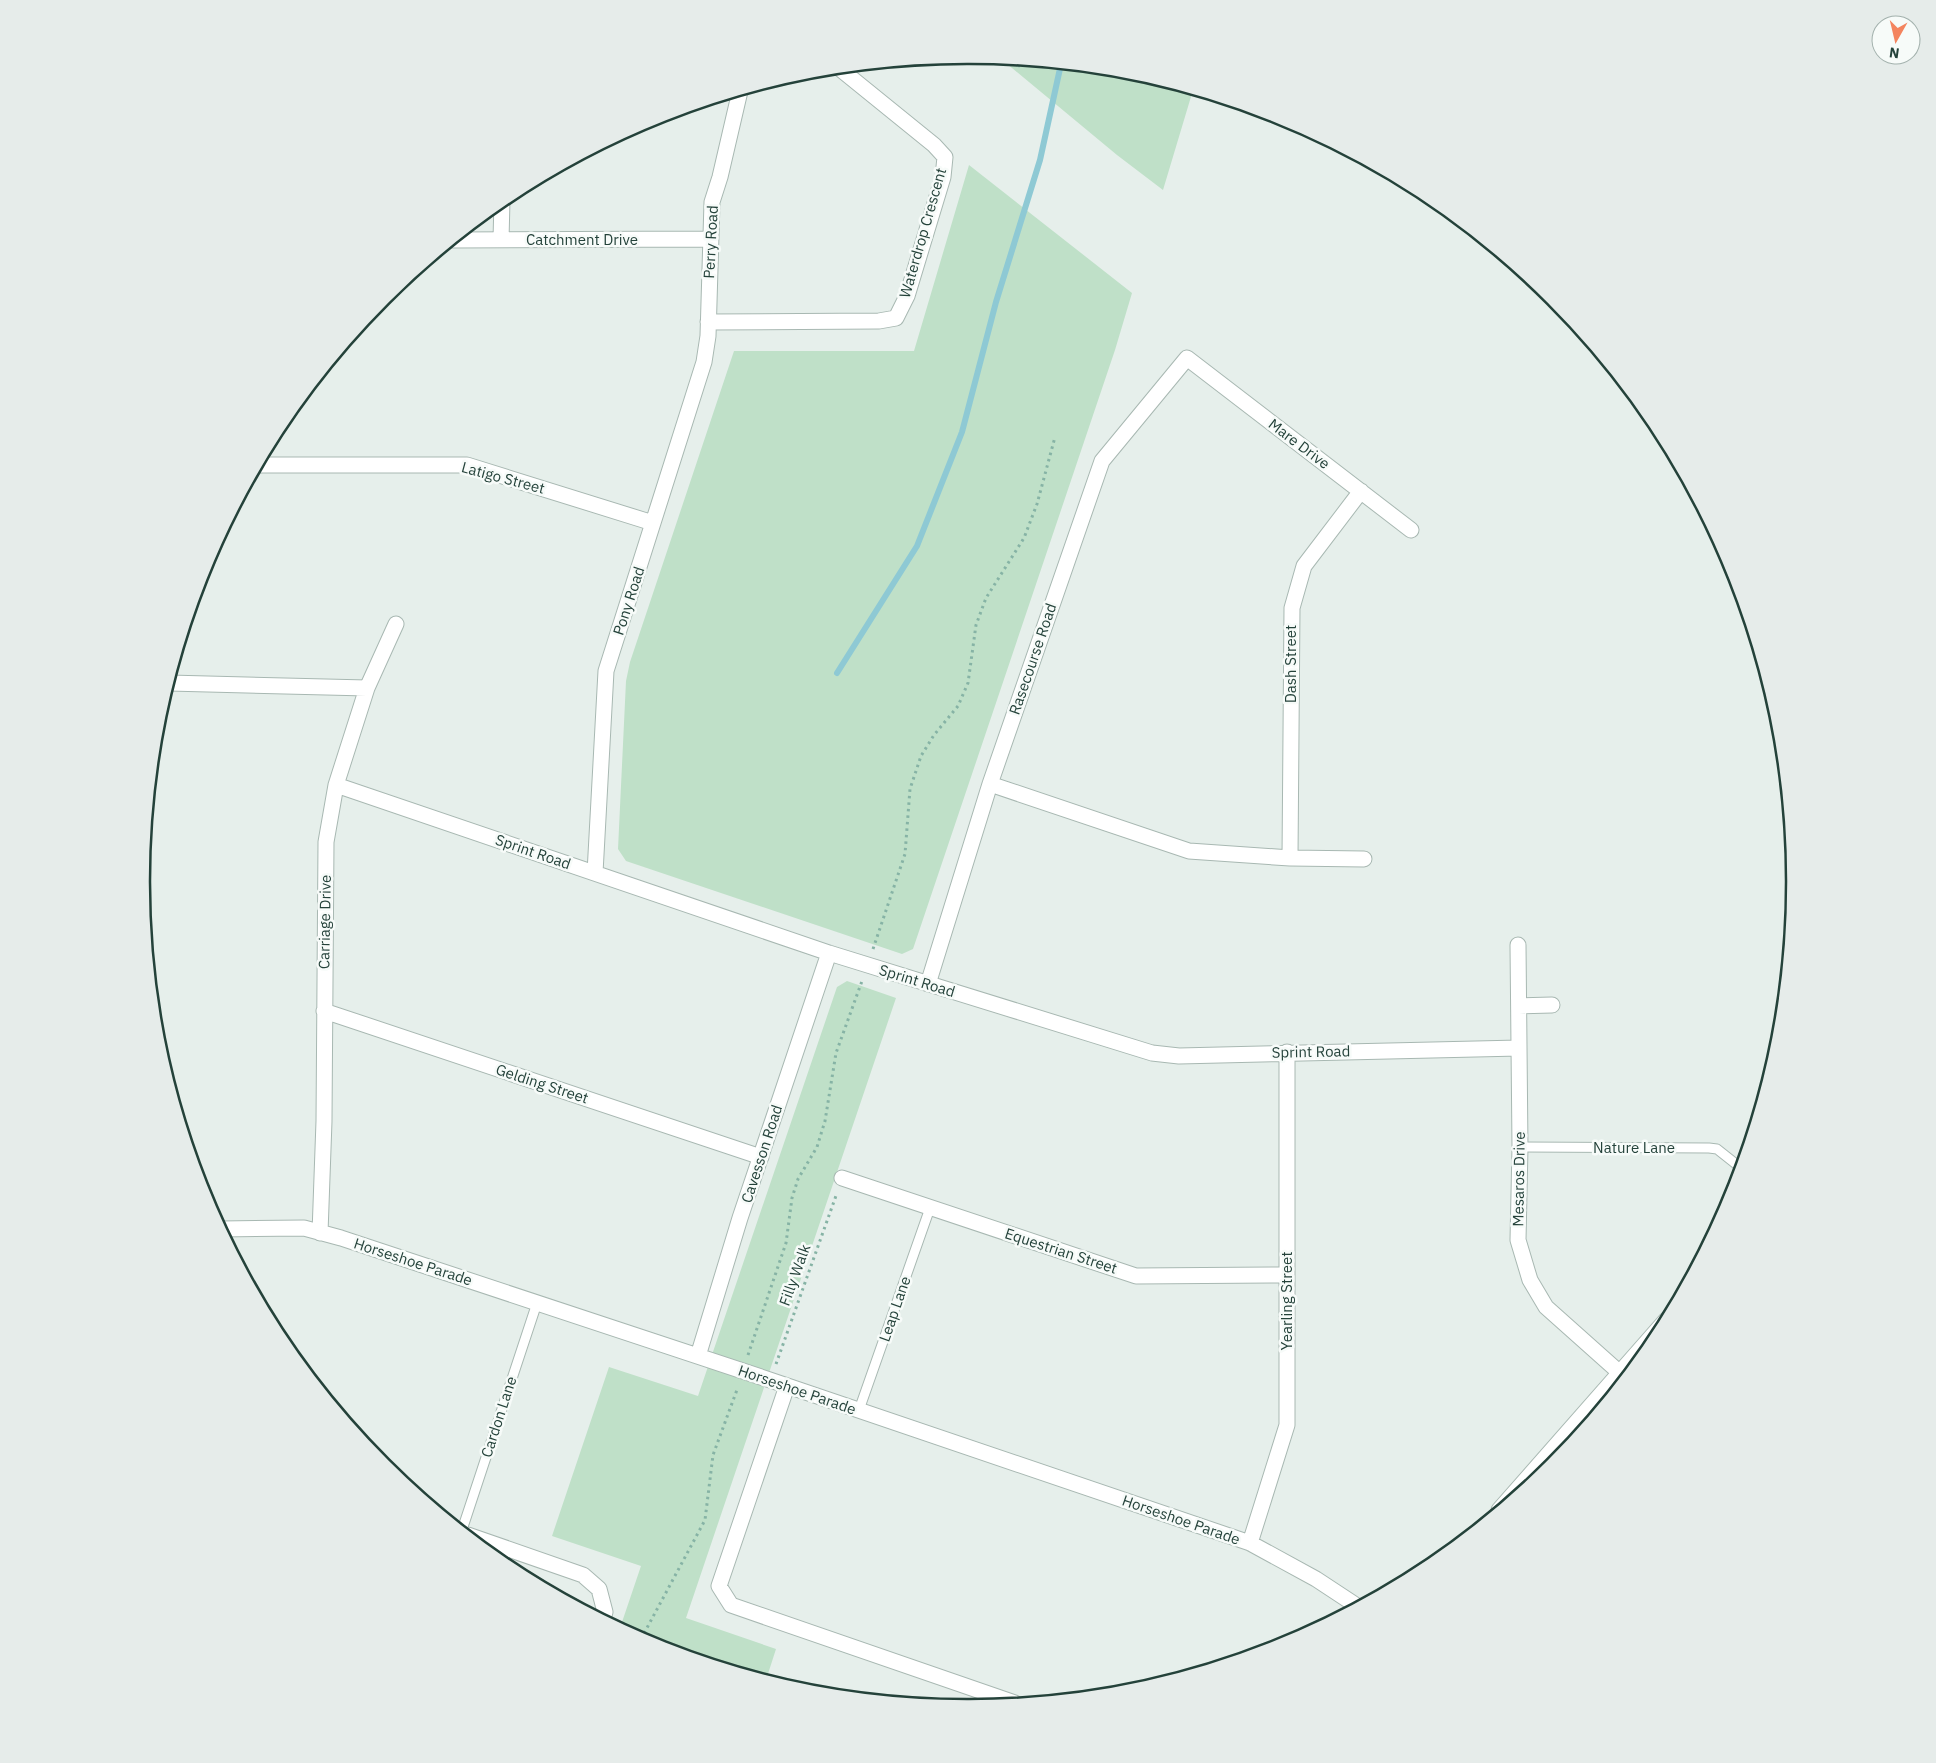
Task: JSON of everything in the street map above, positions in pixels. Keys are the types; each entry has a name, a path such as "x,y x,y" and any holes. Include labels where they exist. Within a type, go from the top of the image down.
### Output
{"street":[{"name":"Waterdrop Crescent","path":"708,329 879,322 896,318 900,311 907,296 940,186 945,157 934,145 846,73"},
{"name":"Perry Road","path":"708,329 712,202 720,178 739,97"},
{"path":"502,210 502,240"},
{"name":"Catchment Drive","path":"462,240 710,240"},
{"name":"Pony Road","path":"595,874 606,671 704,362 708,329"},
{"name":"Mare Drive","path":"1187,358 1411,530"},
{"name":"Rasecourse Road","path":"928,984 990,784 1102,461 1187,358"},
{"name":"Latigo Street","path":"265,465 467,464 653,523"},
{"name":"Dash Street","path":"1290,858 1292,608 1304,566 1362,491"},
{"name":"Carriage Drive","path":"320,1232 324,1121 326,842 336,785 367,688 396,624"},
{"path":"175,684 367,688"},
{"path":"990,784 1189,851 1290,858 1364,859"},
{"name":"Sprint Road","path":"336,785 829,953 1152,1053 1179,1056 1520,1048"},
{"name":"Mesaros Drive","path":"1518,945 1520,1048 1518,1240 1530,1280 1546,1307 1620,1373"},
{"name":"Cavesson Road","path":"698,1356 761,1157 829,953"},
{"path":"1519,1006 1552,1005"},
{"name":"Gelding Street","path":"324,1011 761,1157"},
{"name":"Yearling Street","path":"1250,1543 1287,1425 1287,1052"},
{"name":"Equestrian Street","path":"842,1178 1136,1276 1287,1275"},
{"name":"Horseshoe Parade","path":"228,1229 304,1228 320,1232 698,1356 1250,1543 1316,1579 1352,1603"},
{"path":"1588,1414 1628,1364"},
{"path":"787,1386 719,1586 731,1605 1000,1698"},
{"path":"486,1541 583,1575 599,1589 604,1614"}],"lane":[{"name":"Nature Lane","path":"1520,1148 1709,1148 1716,1149 1735,1163"},
{"name":"Leap Lane","path":"859,1410 930,1208"},
{"name":"Cardon Lane","path":"464,1525 537,1303"}],"path":[{"path":"645,1632 705,1520 713,1455 786,1243 792,1198 798,1179 817,1147 825,1122 836,1053 904,854 910,789 921,756 934,735 958,706 968,683 976,625 986,598 1024,538 1037,504 1055,436"},
{"name":"Filly Walk","path":"770,1380 842,1178"}],"green space":[{"path":"1009,66 1075,71 1128,79 1191,95 1163,190 1117,155"},
{"path":"969,165 1132,293 1115,350 913,949 902,954 626,861 618,849 626,681 630,662 734,351 914,351"},
{"path":"847,981 896,998 686,1618 776,1649 768,1674 705,1656 622,1622 641,1566 552,1536 609,1367 698,1396 837,987"}],"waterway":[{"path":"837,673 917,546 962,432 996,302 1040,160 1060,70"}]}
